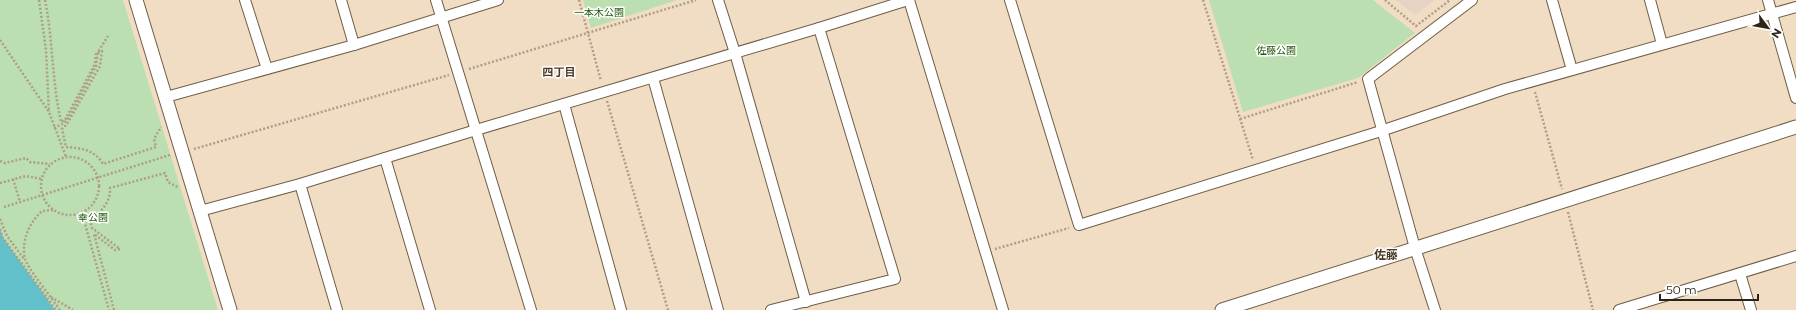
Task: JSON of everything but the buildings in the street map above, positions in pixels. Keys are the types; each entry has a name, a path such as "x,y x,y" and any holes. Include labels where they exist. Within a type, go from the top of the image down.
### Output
{"street":[{"path":"136,0 166,98 177,157 200,211 230,310"},
{"path":"245,0 267,69"},
{"path":"341,0 354,45"},
{"path":"436,0 531,310"},
{"path":"166,98 354,45 498,0"},
{"path":"718,0 735,53 806,302"},
{"path":"200,211 300,184 908,0 1003,310"},
{"path":"1010,0 1079,225 1381,131 1505,89 1796,7"},
{"path":"1435,310 1415,248 1381,131 1368,79 1472,0"},
{"path":"1552,0 1572,70"},
{"path":"1650,0 1662,44"},
{"path":"1768,0 1796,98"},
{"path":"771,310 895,279 819,28"},
{"path":"653,78 718,310"},
{"path":"564,104 621,310"},
{"path":"1222,310 1796,127"},
{"path":"385,158 430,310"},
{"path":"300,184 337,310"},
{"path":"1619,310 1646,306 1796,256"},
{"path":"1740,274 1751,310"}],"path":[{"path":"38,0 46,50 49,112 66,157"},
{"path":"45,0 51,42 56,101 61,122 65,120 95,64 96,53 102,51 100,66 67,124 62,128 66,147 84,148 100,159 103,164 156,147 154,139 161,127 163,134"},
{"path":"579,0 604,92 668,310"},
{"path":"4,207 99,178 177,157 696,0"},
{"path":"1203,0 1256,170"},
{"path":"1385,0 1416,26 1450,0"},
{"path":"54,128 64,123 69,117 96,66 98,52 108,36"},
{"path":"0,40 49,112"},
{"path":"1240,119 1368,79"},
{"path":"168,148 177,157"},
{"path":"0,161 5,163 26,158 30,162 51,164 66,157 80,158 92,166 99,178 99,192 93,205 82,213 67,215 53,210 42,211 28,229 24,246 25,260"},
{"path":"51,164 42,179 42,196 53,210"},
{"path":"114,310 94,234 115,250 120,248 92,228 90,220 102,212 110,194 110,188 165,173 168,182 181,189 179,182"},
{"path":"0,184 26,176 42,179"},
{"path":"13,180 20,202"},
{"path":"82,213 109,310"},
{"path":"0,218 8,236 60,310"},
{"path":"986,252 1079,225"},
{"path":"0,229 3,238 56,310"},
{"path":"50,296 73,310"}],"shaded area":[{"path":"1396,0 1435,0 1415,15"}],"green space":[{"name":"幸公園","path":"0,0 123,0 218,310 0,310"},
{"name":"一本木公園","path":"583,0 677,0 591,28"},
{"name":"佐藤公園","path":"1209,0 1373,0 1415,33 1358,78 1243,112"}],"water":[{"path":"0,229 3,238 55,310 0,310"}],"district":[{"name":"四丁目","path":"559,72"},
{"name":"佐藤","path":"1386,254"}]}
